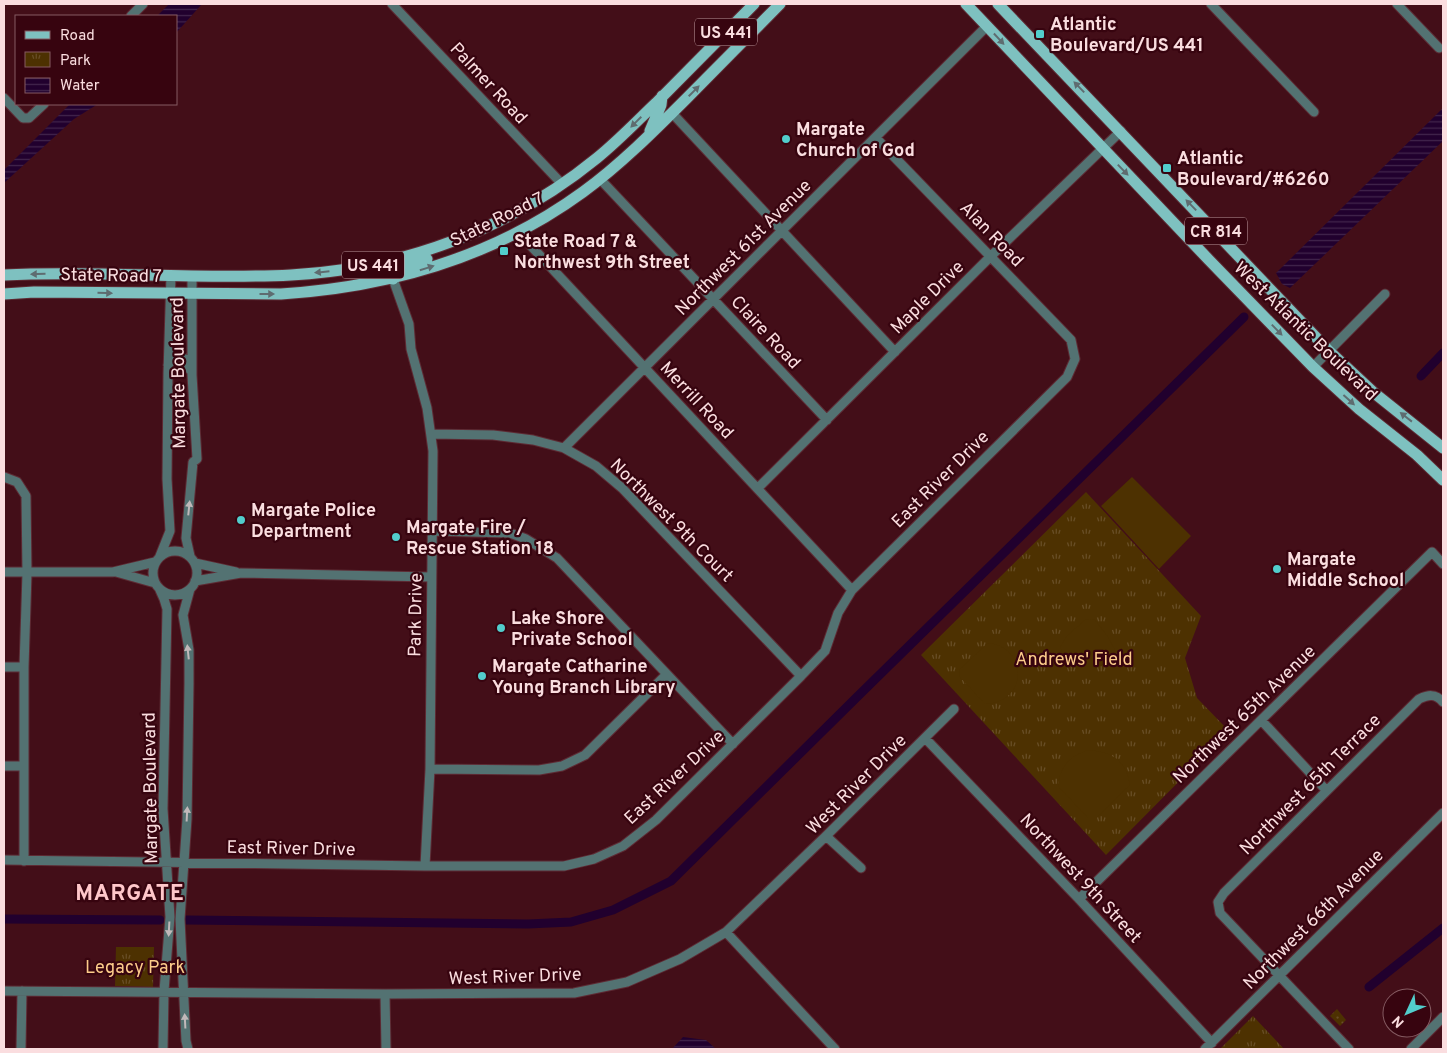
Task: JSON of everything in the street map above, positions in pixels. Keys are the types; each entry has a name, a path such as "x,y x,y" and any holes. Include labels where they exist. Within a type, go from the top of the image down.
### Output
{"main road":[{"name":"State Road 7","path":"4,275 63,273 271,276 318,273 369,266 432,249 469,235 506,217 562,184 610,147 754,4"},
{"name":"State Road 7","path":"4,294 34,292 281,294 311,292 393,279 458,259 544,218 600,179 672,113 780,4"},
{"name":"West Atlantic Boulevard","path":"966,4 1102,149 1313,367 1358,409 1417,455 1443,480"},
{"name":"West Atlantic Boulevard","path":"998,4 1330,351 1373,392 1443,448"},
{"path":"672,113 674,95 683,75"},
{"path":"647,137 661,105 662,96"},
{"path":"544,218 559,199 562,184"},
{"path":"393,279 402,266 428,258 431,255 432,249"}],"street":[{"path":"132,15 143,4"},
{"name":"Palmer Road","path":"392,4 562,184"},
{"path":"1211,4 1314,112"},
{"path":"1397,4 1439,48"},
{"name":"Northwest 61st Avenue","path":"564,448 987,26"},
{"path":"4,98 23,118 29,118 43,105"},
{"path":"672,113 895,352"},
{"name":"Maple Drive","path":"758,488 991,256 1121,131"},
{"name":"Alan Road","path":"876,138 1071,340 1075,359"},
{"name":"Claire Road","path":"600,179 827,420"},
{"name":"Merrill Road","path":"518,232 852,590"},
{"name":"Margate Boulevard","path":"158,559 169,537 171,526 167,479 171,276"},
{"name":"Margate Boulevard","path":"192,276 192,375 197,459 193,462 186,538 192,559"},
{"name":"Park Drive","path":"393,279 409,324 411,349 427,408 431,434 433,531 430,769 425,866"},
{"path":"1313,367 1385,294"},
{"path":"168,365 174,357 181,356 186,361 192,375"},
{"name":"East River Drive","path":"4,860 564,866 594,859 623,846 656,820 801,676 825,650 838,613 852,590 1067,377 1075,359"},
{"name":"Northwest 9th Court","path":"431,434 494,435 534,440 564,448 596,466 622,488 801,676"},
{"path":"4,477 17,482 26,496 24,861"},
{"path":"433,531 510,533 526,539 556,558 733,744"},
{"path":"157,586 153,576 158,559 164,553 175,550 192,559 241,574"},
{"name":"Northwest 65th Avenue","path":"1079,899 1432,552 1443,564"},
{"path":"4,572 113,572 158,559"},
{"path":"192,559 197,568 193,585"},
{"path":"113,572 157,586 171,595 178,595 193,585 241,574 431,577"},
{"name":"Margate Boulevard","path":"188,1049 186,1041 180,919 188,790 190,664 183,615 193,585"},
{"name":"Margate Boulevard","path":"157,586 164,599 166,609 164,794 170,917 164,991 164,1049"},
{"path":"4,667 24,667"},
{"path":"430,769 539,770 562,766 585,756 666,675"},
{"name":"Northwest 65th Terrace","path":"1279,975 1220,913 1218,902 1224,893 1326,790 1419,700 1429,695 1439,697 1443,702"},
{"name":"West River Drive","path":"4,991 385,994 574,993 627,982 680,959 726,932 954,709"},
{"path":"1261,720 1326,790"},
{"name":"Northwest 9th Street","path":"925,738 1079,899 1208,1046"},
{"path":"4,766 24,766"},
{"name":"Northwest 66th Avenue","path":"1208,1046 1443,813"},
{"path":"826,836 861,868"},
{"path":"726,932 835,1049"},
{"path":"1279,975 1348,1049"},
{"path":"21,1049 22,991"},
{"path":"385,994 386,1049"},
{"path":"1411,1049 1443,1017"}],"green space":[{"path":"1132,477 1191,536 1159,569 1101,506"},
{"name":"Andrews' Field","path":"1086,492 1201,616 1185,658 1197,698 1229,731 1106,855 921,655"},
{"path":"1086,619 1095,620 1115,650 1111,658 1097,666 1079,664 1071,660 1060,647 1067,636"},
{"path":"988,643 1002,647 1011,654 1017,664 1018,675 1015,686 1009,695 999,701 985,704 959,676 960,669"},
{"path":"1088,750 1111,755 1121,763 1128,776 1130,785 1096,818 1088,818 1058,786 1061,773 1067,763 1076,755"},
{"name":"Legacy Park","path":"116,947 154,947 153,987 115,986"},
{"path":"1337,1009 1346,1020 1340,1026 1330,1016"},
{"path":"1253,1016 1284,1049 1220,1049"}],"water":[{"path":"169,4 202,4 178,31 178,15 158,15"},
{"path":"69,105 96,105 74,119 4,183 4,170"},
{"path":"1443,108 1443,141 1290,288 1282,284 1276,273"},
{"path":"683,1037 706,1040 716,1049 672,1049"}],"waterway":[{"path":"187,920 528,924 571,922 613,910 671,881 1244,317"},
{"path":"1421,376 1443,353"},
{"path":"4,919 160,920"},
{"path":"1369,987 1443,928"}],"place":[{"name":"Atlantic Boulevard/US 441","path":"1040,34"},
{"name":"Margate Church of God","path":"786,139"},
{"name":"Atlantic Boulevard/#6260","path":"1167,168"},
{"name":"State Road 7 & Northwest 9th Street","path":"504,251"},
{"name":"Margate Police Department","path":"241,520"},
{"name":"Margate Fire / Rescue Station 18","path":"396,537"},
{"name":"Margate Middle School","path":"1277,569"},
{"name":"Lake Shore Private School","path":"501,628"},
{"name":"Margate Catharine Young Branch Library","path":"482,676"}],"district":[{"name":"MARGATE","path":"130,892"}]}
